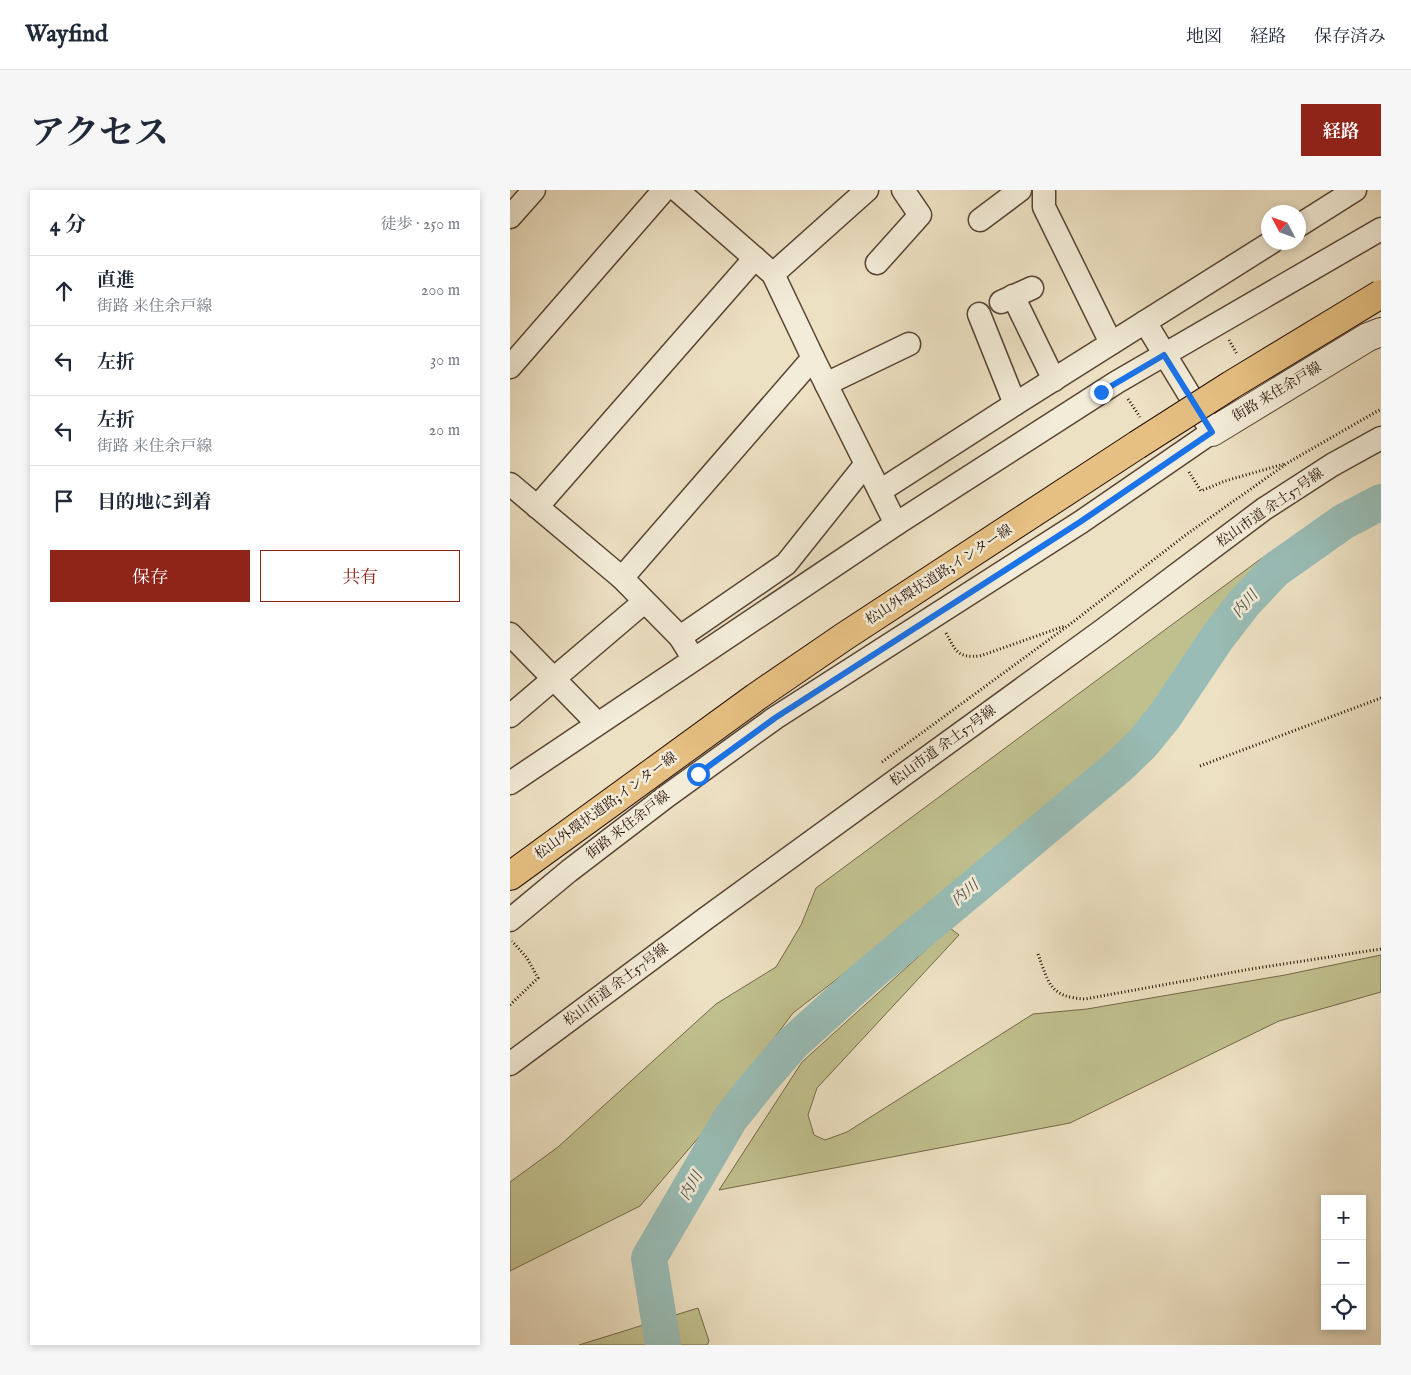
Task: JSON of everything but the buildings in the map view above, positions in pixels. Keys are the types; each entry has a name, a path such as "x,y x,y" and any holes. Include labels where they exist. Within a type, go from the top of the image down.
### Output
{"highway":[{"name":"松山外環状道路;インター線","path":"510,876 756,697 845,636 1231,385 1381,294"}],"street":[{"path":"510,367 664,190"},
{"path":"677,190 773,274 865,465 896,524"},
{"path":"773,274 868,190"},
{"path":"877,263 920,215 903,190"},
{"path":"980,220 1020,190"},
{"path":"1044,190 1044,207 1111,343"},
{"path":"1306,221 1355,190"},
{"path":"510,218 528,192"},
{"path":"510,782 896,524 1117,382 1381,228"},
{"path":"880,491 1261,249"},
{"path":"538,507 755,258"},
{"path":"1015,296 1054,380"},
{"path":"979,314 1015,404"},
{"path":"1146,322 1164,355 1212,432"},
{"name":"街路 来住余戸線","path":"510,930 569,871 666,796 775,718 1080,522 1212,432 1377,333"},
{"path":"826,384 909,344"},
{"path":"622,578 813,358"},
{"name":"松山市道 余土57号線","path":"510,1064 697,925 1103,630 1264,509 1332,465 1381,438"},
{"path":"680,637 786,564 865,465"},
{"path":"510,484 622,578 680,637 694,659"},
{"path":"510,716 644,602"},
{"path":"510,634 597,723"}],"path":[{"path":"1189,472 1201,491 1225,481 1311,456 1322,459 1332,465"},
{"path":"944,629 956,651 966,657 980,656 1069,625 1089,622 1103,630"},
{"path":"1200,766 1381,698"},
{"path":"510,930 538,978 510,1005"},
{"path":"1038,954 1048,983 1057,992 1070,998 1085,999 1251,969 1381,949"}],"green space":[{"path":"1262,558 1160,692 1134,740 963,882 793,1013 705,1130 640,1206 510,1271 510,1182 558,1147 716,1004 776,967 801,925 816,888"},
{"path":"950,928 959,935 817,1088 808,1115 814,1135 825,1140 847,1132 1033,1014 1087,1009 1285,975 1381,955 1381,992 1279,1021 1070,1123 719,1190 802,1062"},
{"path":"698,1308 709,1341 707,1345 579,1345"}],"waterway":[{"name":"内川","path":"663,1345 649,1258 730,1119 761,1080 793,1043 866,977 1118,767 1142,744 1164,717 1217,638 1244,603 1275,570 1343,522 1381,502"}],"route":[{"path":"698,774 775,718 1080,522 1212,432 1164,355 1101,392"}]}
